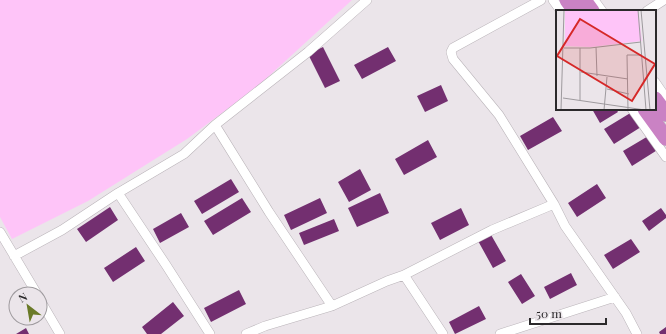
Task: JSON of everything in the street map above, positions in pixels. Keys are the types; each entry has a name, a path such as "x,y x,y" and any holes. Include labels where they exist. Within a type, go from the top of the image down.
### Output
{"highway":[{"path":"567,0 574,10"},
{"path":"584,0 591,10"},
{"path":"656,100 666,114"},
{"path":"646,110 666,138"}],"street":[{"path":"14,256 62,230 118,193 184,154 215,125 308,52 367,0"},
{"path":"541,0 453,48 451,52 454,59 499,115 554,204 565,226 626,313 637,334"},
{"path":"552,0 560,10"},
{"path":"594,0 601,10"},
{"path":"649,10 664,0"},
{"path":"656,83 666,98"},
{"path":"633,110 666,157"},
{"path":"215,125 269,212 332,306"},
{"path":"118,193 210,334"},
{"path":"246,334 265,326 332,306 387,281 404,275 492,230 554,204"},
{"path":"0,232 31,286"},
{"path":"404,275 442,334"},
{"path":"500,334 615,297"},
{"path":"48,314 60,334"}],"shaded area":[{"path":"0,0 352,0 257,87 187,139 88,201 12,239 0,217"}],"building":[{"path":"323,47 340,81 325,88 308,54"},
{"path":"388,47 396,61 362,79 354,65"},
{"path":"441,85 448,101 425,112 417,96"},
{"path":"593,110 617,110 618,112 600,123"},
{"path":"632,112 641,127 614,144 604,129"},
{"path":"553,117 562,131 528,150 520,136"},
{"path":"650,135 659,149 632,166 623,151"},
{"path":"428,140 437,157 404,175 395,159"},
{"path":"360,169 371,190 349,202 338,182"},
{"path":"231,179 239,192 202,214 194,201"},
{"path":"597,184 606,198 577,217 568,203"},
{"path":"380,193 389,213 357,227 348,208"},
{"path":"242,198 251,212 213,235 204,221"},
{"path":"320,198 327,213 291,230 284,215"},
{"path":"110,207 118,220 86,242 77,229"},
{"path":"461,208 469,225 440,240 431,223"},
{"path":"661,208 666,215 666,218 649,231 642,221"},
{"path":"181,213 189,227 160,243 153,229"},
{"path":"334,219 339,231 304,245 299,233"},
{"path":"490,233 506,261 493,268 477,239"},
{"path":"631,239 640,252 613,269 604,255"},
{"path":"136,247 145,261 113,282 104,268"},
{"path":"571,273 577,285 550,299 544,287"},
{"path":"521,274 535,296 522,304 508,282"},
{"path":"239,290 246,304 211,322 204,308"},
{"path":"173,302 184,316 161,334 147,334 142,327"},
{"path":"479,306 486,319 455,334 449,322"},
{"path":"666,327 666,334 660,334 659,332"},
{"path":"26,328 29,334 16,334"}]}
